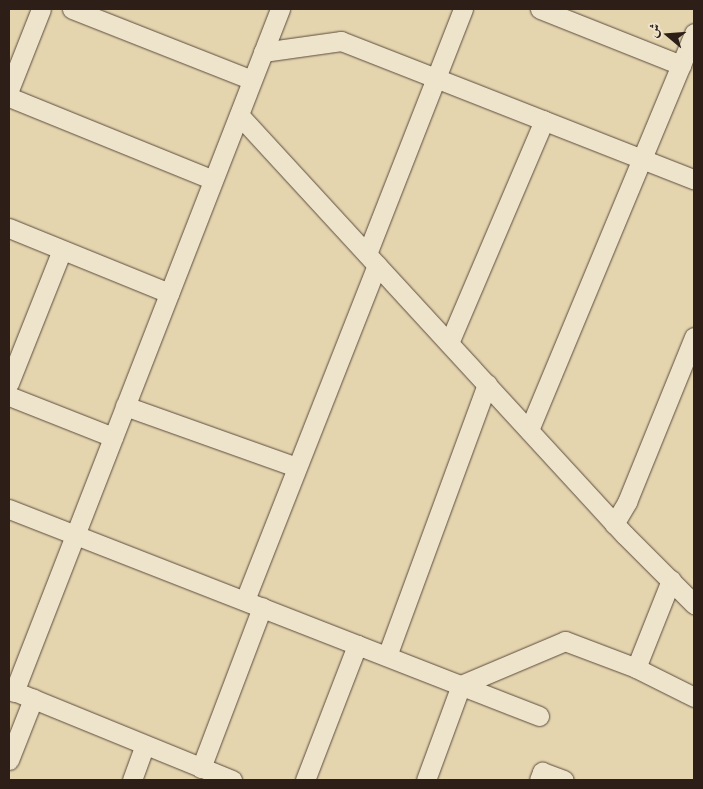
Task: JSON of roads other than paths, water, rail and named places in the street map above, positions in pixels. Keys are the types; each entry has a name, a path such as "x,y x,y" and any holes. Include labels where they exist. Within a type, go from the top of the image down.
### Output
{"street":[{"path":"9,90 41,9"},
{"path":"72,9 252,80"},
{"path":"232,780 11,691 76,533 280,9"},
{"path":"202,768 296,466 372,260 436,77 463,9"},
{"path":"540,9 681,65"},
{"path":"530,430 694,33"},
{"path":"263,52 341,41 694,179"},
{"path":"9,97 213,180"},
{"path":"239,115 530,430 614,524 694,604"},
{"path":"449,342 544,120"},
{"path":"9,228 170,292"},
{"path":"9,384 62,250"},
{"path":"614,524 627,502 694,338"},
{"path":"387,656 487,384"},
{"path":"9,396 113,437"},
{"path":"125,406 296,466"},
{"path":"9,509 76,533 539,716"},
{"path":"636,668 671,580"},
{"path":"426,780 461,685 564,641 636,668 694,697"},
{"path":"305,780 357,644"},
{"path":"9,760 33,699"},
{"path":"132,780 145,745"},
{"path":"539,780 542,772 564,780"}]}
